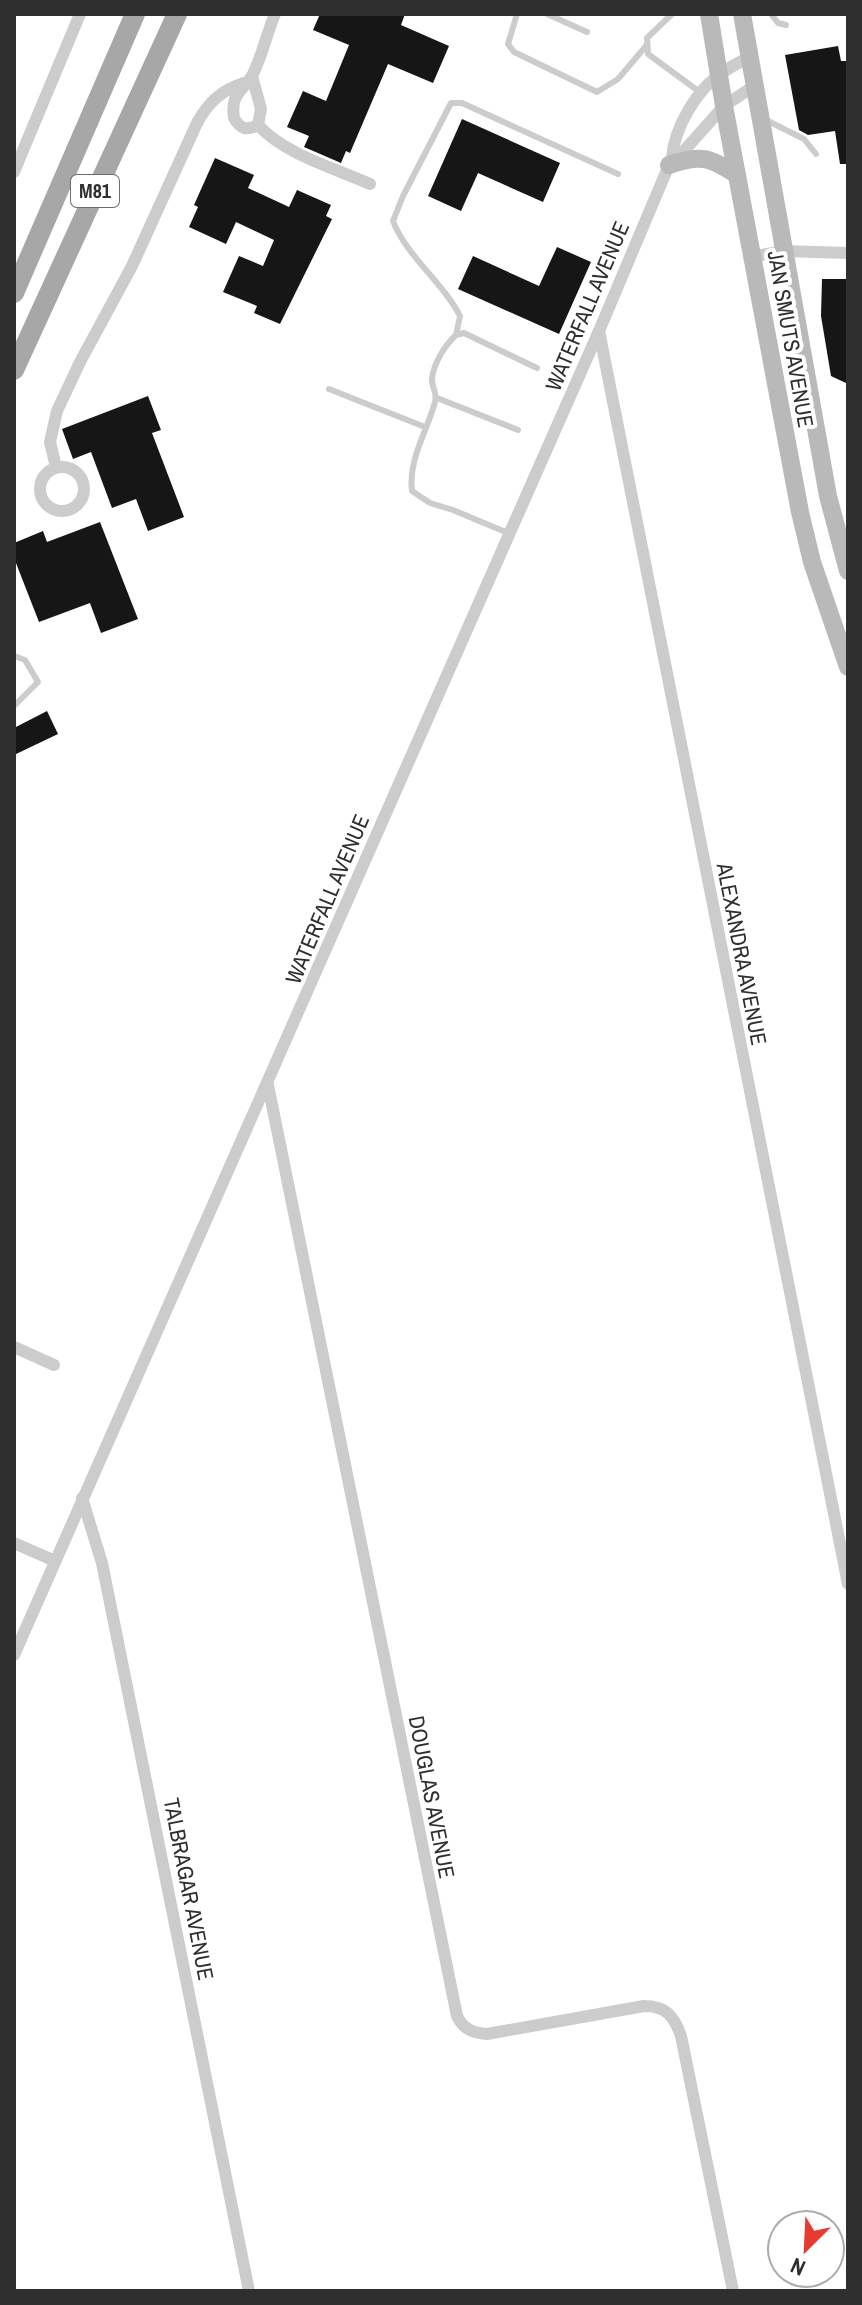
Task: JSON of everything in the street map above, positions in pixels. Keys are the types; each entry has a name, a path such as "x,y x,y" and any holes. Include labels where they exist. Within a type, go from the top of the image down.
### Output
{"main road":[{"name":"M81","path":"14,293 135,14"},
{"name":"M81","path":"14,370 177,14"},
{"name":"JAN SMUTS AVENUE","path":"709,14 800,512 812,562 842,630 848,667"},
{"name":"JAN SMUTS AVENUE","path":"742,14 828,496 848,571"},
{"path":"671,162 697,157 716,162 737,175"}],"street":[{"path":"14,172 80,14"},
{"path":"258,125 242,128 234,118 234,101 248,80 275,14"},
{"name":"WATERFALL AVENUE","path":"14,1655 599,331 671,162 673,145 681,126 701,93 720,74 749,57"},
{"path":"248,80 261,109 258,125"},
{"path":"56,467 50,442 57,411 132,266 197,123 204,110 221,92 248,80"},
{"name":"WATERFALL AVENUE","path":"671,162 724,106 754,86"},
{"path":"258,125 271,139 290,150 370,184"},
{"path":"751,257 783,251 848,253"},
{"name":"ALEXANDRA AVENUE","path":"599,331 848,1584"},
{"name":"DOUGLAS AVENUE","path":"268,1085 457,2016 470,2031 487,2034 644,2006 657,2006 672,2015 681,2036 733,2291"},
{"path":"14,1347 54,1365"},
{"name":"TALBRAGAR AVENUE","path":"82,1498 102,1563 249,2291"},
{"path":"14,1543 55,1561"}],"lane":[{"path":"517,14 508,44 514,52 597,92 618,79 646,46"},
{"path":"547,14 587,32"},
{"path":"672,14 647,38 648,54 701,93"},
{"path":"771,14 778,23 786,25"},
{"path":"508,533 430,503 412,491 410,477 437,398 432,379 441,355 456,335 460,316 452,301 401,238 393,221 451,103 462,103 618,174"},
{"path":"761,117 804,139 816,154"},
{"path":"456,335 464,333 537,368"},
{"path":"329,389 425,427"},
{"path":"437,398 518,430"},
{"path":"14,656 25,660 38,682 14,706"}],"building":[{"path":"320,14 405,14 401,25 449,46 433,83 388,64 350,153 346,151 341,163 304,147 309,136 287,127 303,91 326,101 349,45 313,30"},
{"path":"838,46 841,61 848,61 848,164 840,164 835,131 808,135 799,130 785,55"},
{"path":"462,119 560,163 543,202 478,173 461,211 428,196"},
{"path":"215,158 254,175 248,188 289,207 297,190 331,205 326,216 332,219 280,324 254,313 257,306 223,292 239,256 263,266 274,240 236,222 226,244 189,227 198,207 194,205"},
{"path":"557,247 591,262 559,334 458,289 473,256 539,286"},
{"path":"822,279 848,279 848,384 831,376 821,316"},
{"path":"148,396 161,430 152,433 184,517 148,531 136,499 112,508 91,452 73,459 62,429"},
{"path":"100,522 138,619 101,633 90,603 39,622 14,558 14,543 43,531 47,542"},
{"path":"47,711 58,734 14,755 14,728"}]}
